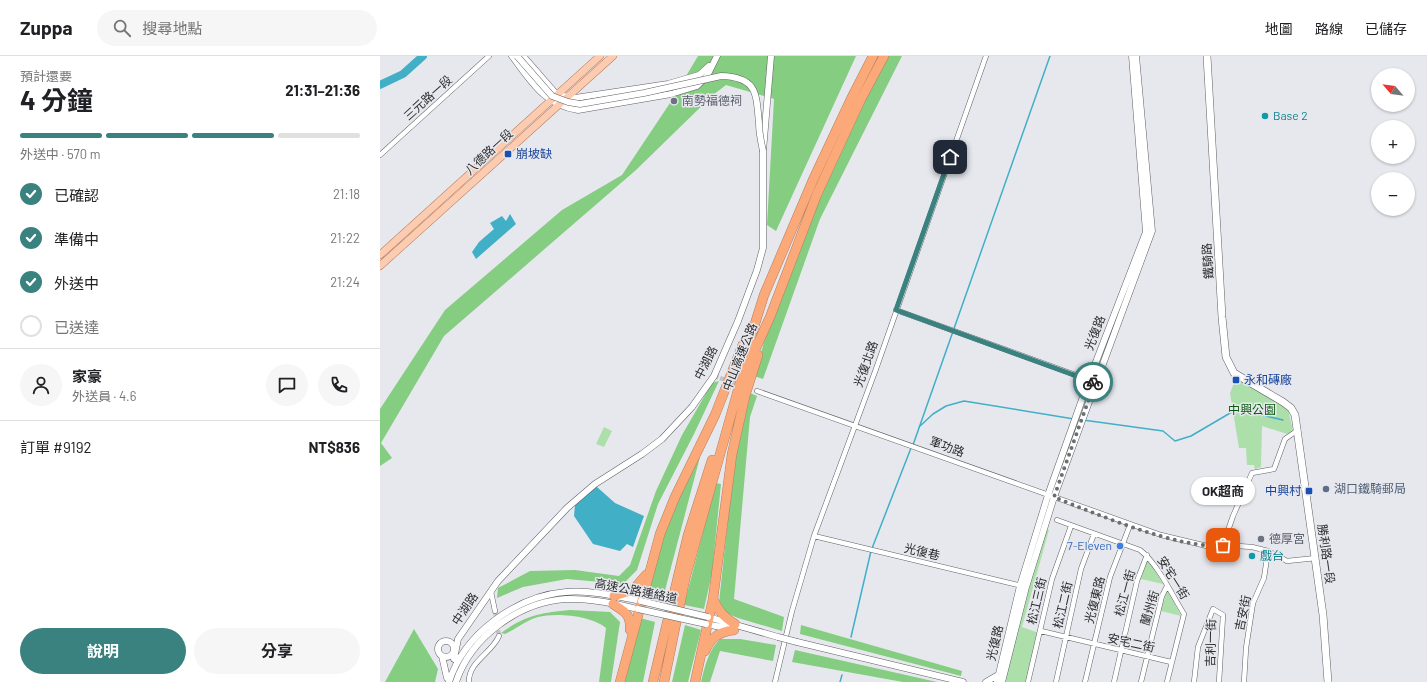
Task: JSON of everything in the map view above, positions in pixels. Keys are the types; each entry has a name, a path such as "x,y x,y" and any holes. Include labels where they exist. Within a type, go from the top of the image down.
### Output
{"highway":[{"name":"中山高速公路","path":"653,682 688,535 764,295 816,173 873,56"},
{"name":"中山高速公路","path":"664,682 685,579 740,383 770,317 817,194 860,101 884,56"},
{"path":"620,682 629,643 660,534 675,497 715,415 764,295"},
{"path":"695,682 701,659 707,621 713,599 732,454 745,396 770,317"},
{"path":"629,643 631,623 628,613 614,600 638,586 649,571"},
{"path":"701,659 710,640 724,631 735,627 724,617 713,599"}],"main road":[{"name":"八德路一段","path":"380,255 600,56"},
{"name":"八德路一段","path":"380,266 613,56"},
{"name":"鐵騎路","path":"1207,56 1222,317 1226,357 1234,372 1291,408 1295,415 1298,430"},
{"name":"勝利路一段","path":"1298,430 1316,558 1328,682"}],"street":[{"name":"三元路一段","path":"380,155 489,56"},
{"path":"512,56 550,101 557,105 578,110 671,94 697,86 706,76 717,56"},
{"path":"517,56 552,96 568,102 580,104 644,93 721,76 732,76 743,80 752,87 758,100 763,151"},
{"path":"524,56 558,94 575,98 668,84 699,75 713,62"},
{"name":"中湖路","path":"454,659 454,650 458,639 498,581 567,508 595,484 642,454 662,439 692,406 714,376 758,270 763,248 763,151 771,56"},
{"name":"光復北路","path":"775,682 794,604 814,536 986,56"},
{"name":"光復路","path":"998,679 1023,586 1051,496 1146,232 1132,56"},
{"name":"光復路","path":"1092,381 1152,231 1136,56"},
{"path":"459,183 465,189"},
{"path":"896,310 1092,381"},
{"name":"軍功路","path":"757,391 906,443 1130,525 1211,547 1223,545 1252,547 1268,551 1288,561 1316,558"},
{"path":"1223,545 1233,516 1252,473 1274,469 1285,439 1298,430"},
{"name":"安宅一街","path":"1057,520 1140,550 1147,555 1184,614 1167,682"},
{"name":"光復東路","path":"1085,682 1110,577 1130,525"},
{"name":"松江三街","path":"1028,682 1058,561 1071,526"},
{"name":"松江二街","path":"1056,682 1081,569 1094,534"},
{"name":"光復巷","path":"814,536 1023,586"},
{"name":"吉安街","path":"1244,682 1246,648 1253,603 1264,578 1268,551"},
{"name":"松江一街","path":"1114,682 1120,651 1138,581 1147,555"},
{"name":"光復路","path":"1002,682 1023,586"},
{"name":"蘭州街","path":"1141,682 1162,596 1167,586"},
{"name":"中湖路","path":"491,592 495,611"},
{"name":"高速公路連絡道","path":"469,651 491,623 504,614 538,598 565,592 594,592 614,600 746,629 963,682"},
{"name":"吉利一街","path":"1194,682 1198,647 1213,609 1223,615 1219,682"},
{"name":"安宅二街","path":"1041,631 1094,645 1171,662"},
{"path":"468,682 470,670 497,642 499,636"},
{"path":"448,680 442,656 439,652 439,647 446,641 458,639"},
{"path":"442,656 450,657 454,650 453,645 446,641"},
{"path":"448,680 458,662 469,651"},
{"path":"456,682 469,651"},
{"path":"986,682 998,679"}],"green space":[{"path":"698,56 856,56 776,231 767,225 774,99 726,85 713,95 636,170 444,336 381,443 392,458 380,466 380,409 445,310 562,210 622,175 670,103"},
{"path":"888,56 902,56 820,219 763,379 754,376 779,292 818,194"},
{"name":"中興公園","path":"1236,378 1288,409 1293,431 1287,434 1262,426 1261,467 1255,469 1254,465 1247,465 1246,448 1239,448 1230,393"},
{"path":"719,381 658,504 637,570 623,584 567,579 523,587 497,598 498,588 530,571 575,570 619,576 630,565 656,491 682,435 712,383"},
{"path":"750,393 757,396 750,417 734,599 784,617 782,631 738,618 721,611 719,602 734,464"},
{"path":"604,427 612,431 604,447 596,444"},
{"path":"700,457 663,598 647,593 661,543 691,469"},
{"path":"716,483 721,484 712,573 704,609 684,605"},
{"path":"1045,529 1049,530 1022,627 1039,633 1026,682 1003,682"},
{"path":"1147,558 1163,584 1141,579"},
{"path":"1167,590 1181,616 1161,611"},
{"path":"570,610 610,612 620,622 611,682 599,682 606,628 600,624 574,616 554,615 538,617 505,634 501,633 518,622 534,616 550,612"},
{"path":"640,618 655,622 643,682 623,682"},
{"path":"685,625 701,630 688,682 672,682"},
{"path":"801,625 962,671 961,676 800,634"},
{"path":"414,629 438,669 435,682 385,682"},
{"path":"720,639 740,639 776,645 773,661 720,651 710,682 701,682 710,654"},
{"path":"795,650 937,682 903,682 792,662"}],"water":[{"path":"510,214 516,224 476,259 472,252 479,242 494,229 490,223 502,216 506,221"},
{"path":"594,487 597,487 615,503 644,516 633,547 627,544 620,551 593,544 574,516 575,505"}],"waterway":[{"path":"380,85 403,74 423,56"},
{"path":"913,445 1050,56"},
{"path":"919,427 933,414 946,406 964,401 1074,419"},
{"path":"1083,420 1163,431 1175,441 1191,436 1237,409 1283,420"},
{"path":"851,637 871,551 911,448"},
{"path":"840,682 842,675"}],"tunnel":[{"path":"714,376 740,385"},
{"path":"495,611 499,636"}],"way so far":[{"path":"1093,382 1095,382 1054,497 1161,536 1211,547 1223,545"}],"place":[{"name":"南勢福德祠","path":"674,101"},
{"name":"Base 2","path":"1265,116"},
{"name":"崩坡缺","path":"508,154"},
{"name":"永和磚廠","path":"1236,380"},
{"name":"湖口鐵騎郵局","path":"1326,489"},
{"name":"中興村","path":"1309,491"},
{"name":"德厚宮","path":"1261,539"},
{"name":"OK超商","path":"1223,545"},
{"name":"7-Eleven","path":"1120,546"},
{"name":"戲台","path":"1252,556"}],"route":[{"path":"950,157 896,310 1093,382"}]}
